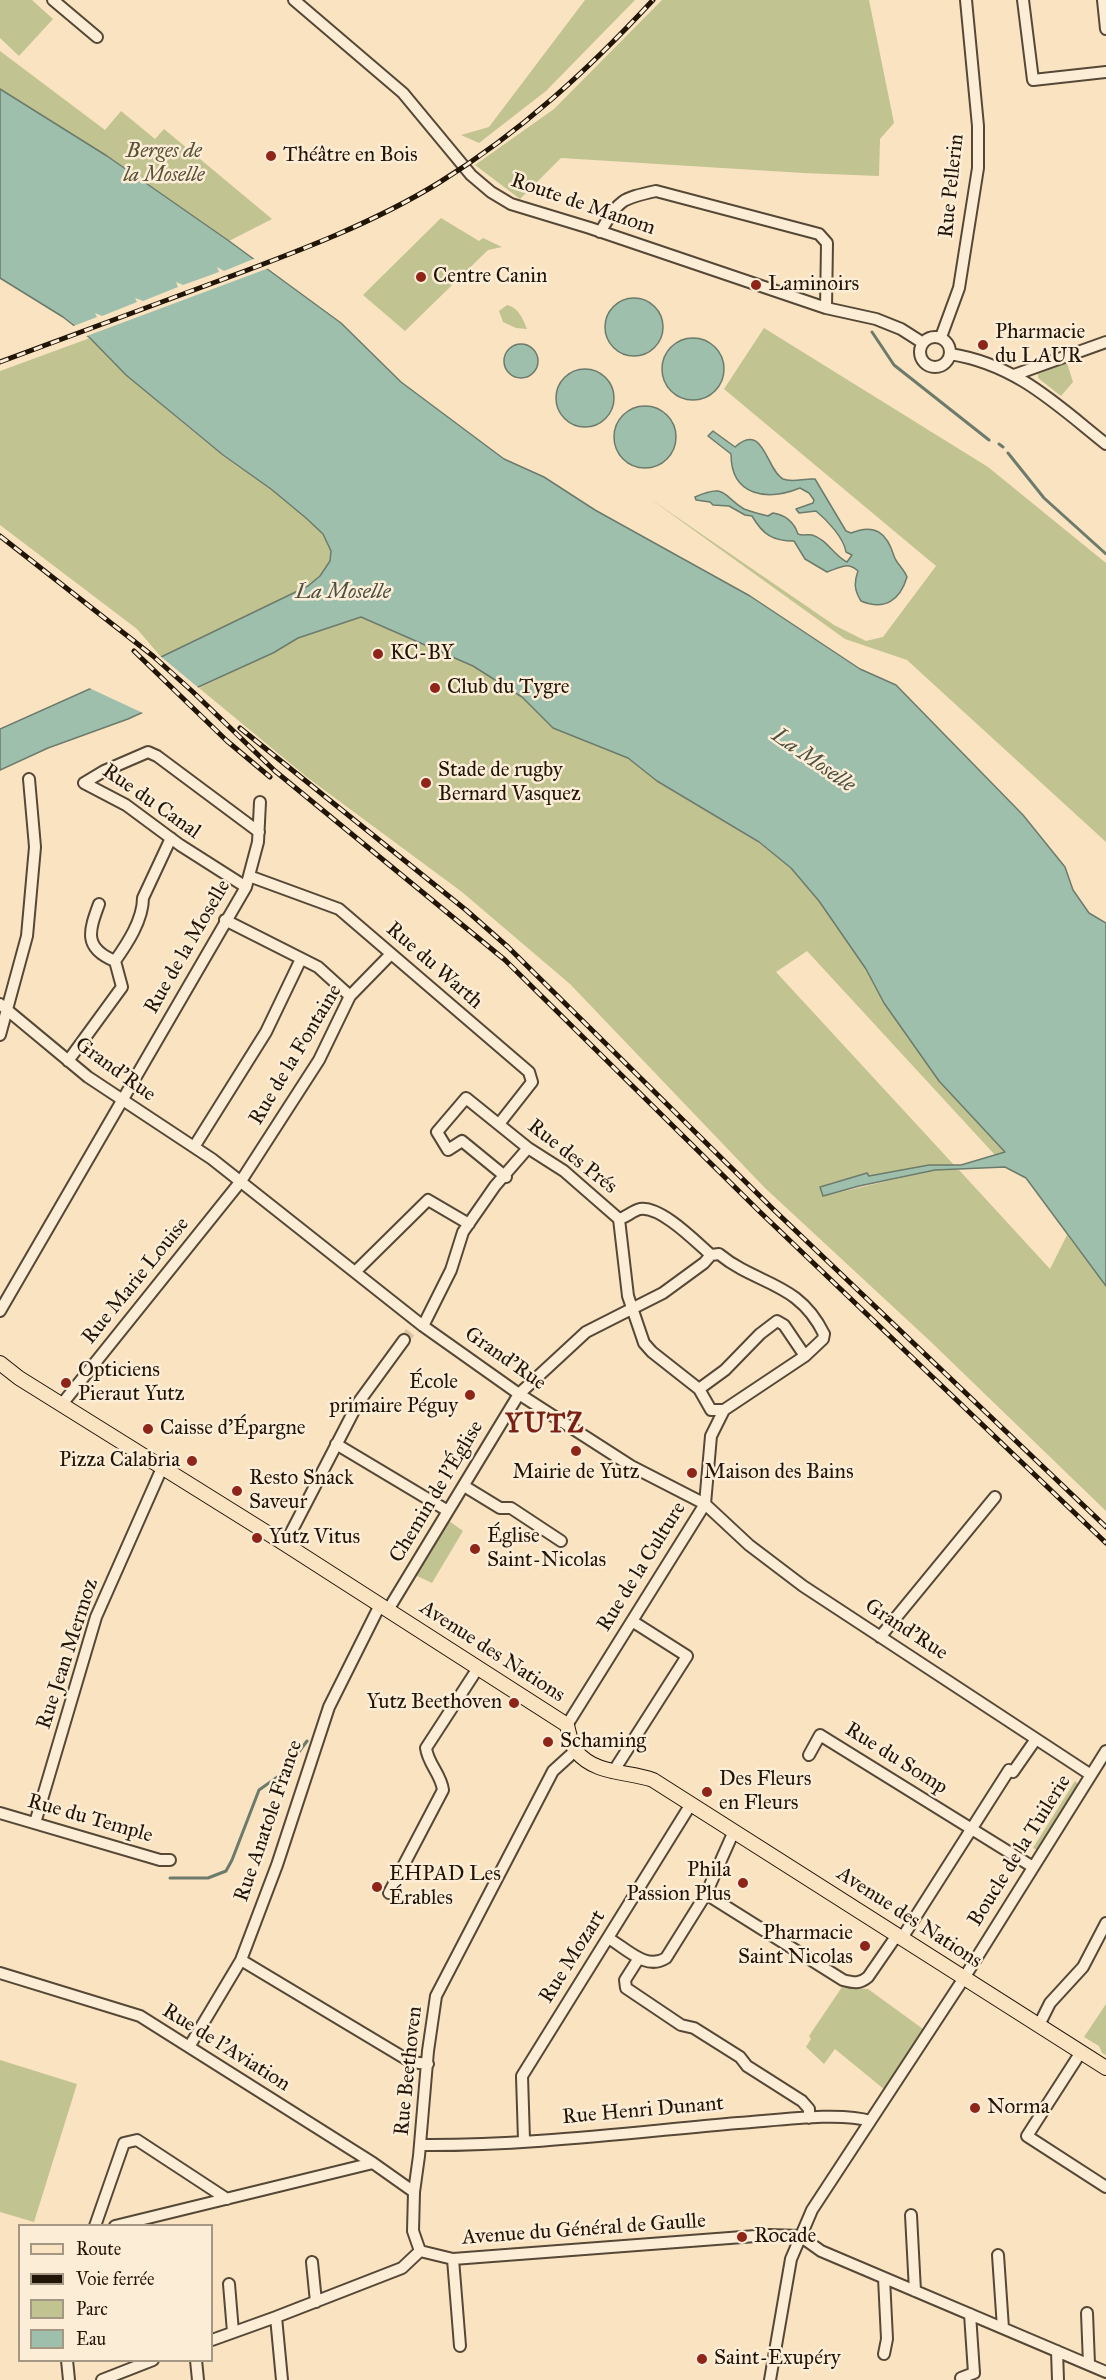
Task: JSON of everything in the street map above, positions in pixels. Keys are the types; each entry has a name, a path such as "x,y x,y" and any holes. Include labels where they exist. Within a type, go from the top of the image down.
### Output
{"main road":[{"name":"Avenue des Nations","path":"0,1363 19,1378 285,1544 567,1725 575,1750 597,1767 614,1772 638,1774 653,1780 1106,2068"}],"street":[{"path":"53,0 97,37"},
{"name":"Route de Manom","path":"294,0 403,93 460,163 491,192 512,204 826,308 876,319 901,329 923,343"},
{"name":"Rue Pellerin","path":"941,337 959,288 978,168 978,126 966,0"},
{"path":"1023,0 1033,80 1106,72"},
{"path":"1103,0 1106,29"},
{"path":"600,232 618,203 628,197 656,191 819,234 827,243 826,308"},
{"path":"931,337 941,337 949,344 950,354 942,365 928,364 921,357 923,343 931,337"},
{"path":"1014,375 1106,342"},
{"path":"950,354 968,357 1031,384 1106,444"},
{"name":"Rue du Canal","path":"246,887 171,838 126,804 84,783 104,771 148,752 259,832"},
{"path":"0,1035 3,1007 27,936 35,847 29,779"},
{"name":"Rue de la Moselle","path":"0,1311 246,887 259,832 260,802"},
{"path":"115,961 125,948 143,909 143,898 171,838"},
{"name":"Rue du Warth","path":"249,876 339,909 529,1072 532,1082 499,1124"},
{"path":"99,904 90,928 91,942 101,955 115,961"},
{"path":"225,920 318,967 350,996"},
{"name":"Rue de la Fontaine","path":"241,1181 319,1060 350,996 392,954"},
{"path":"194,1147 266,1032 301,959"},
{"path":"68,1061 122,987 115,961"},
{"name":"Grand'Rue","path":"3,1007 121,1101 194,1147 241,1181 418,1325 631,1466 705,1504 748,1545 803,1586 1036,1739"},
{"name":"Rue des Prés","path":"506,1177 462,1141 448,1150 437,1132 466,1098 528,1148 564,1172 619,1219 643,1209 655,1211 715,1254 787,1290 828,1333 805,1356"},
{"path":"418,1325 451,1270 463,1232 495,1186 506,1177 528,1148"},
{"name":"Rue Marie Louise","path":"62,1404 241,1181"},
{"path":"355,1272 428,1200 469,1224"},
{"path":"619,1219 626,1282 632,1309 644,1343 699,1389 711,1410 724,1410 805,1356 784,1325 777,1321 760,1334 725,1370 699,1389"},
{"name":"Chemin de l'Église","path":"384,1607 464,1486 519,1394 586,1332 663,1293 715,1254"},
{"path":"285,1544 358,1403 404,1340"},
{"name":"Rue de la Culture","path":"567,1725 705,1504 711,1436 724,1410"},
{"path":"336,1444 448,1511"},
{"name":"Rue Jean Mermoz","path":"35,1823 96,1617 162,1468"},
{"path":"464,1486 500,1508 511,1508 561,1541"},
{"path":"880,1636 995,1497"},
{"name":"Rue Anatole France","path":"189,2047 241,1960 278,1864 329,1707 384,1607"},
{"path":"614,1772 687,1656 632,1621"},
{"path":"389,1893 443,1790 442,1780 427,1758 426,1748 478,1668"},
{"name":"Rue du Somp","path":"809,1755 820,1735 1033,1867"},
{"path":"706,1894 843,1980 854,1983 862,1982 900,1937 1009,1770 1013,1772 1036,1739"},
{"name":"Boucle de la Tuilerie","path":"1036,1739 1091,1775"},
{"name":"Rue Beethoven","path":"420,2251 413,2231 414,2192 436,1996 554,1771 575,1750"},
{"name":"Boucle de la Tuilerie","path":"964,1978 1106,1751"},
{"name":"Rue Mozart","path":"525,2140 522,2076 691,1804"},
{"name":"Rue du Temple","path":"0,1813 160,1860 170,1860"},
{"path":"608,1938 639,1958 652,1963 666,1958 706,1894 735,1831"},
{"path":"1039,2025 1050,2003 1083,1967 1106,1923"},
{"path":"639,1958 625,1980 626,1988 681,2025 694,2028 740,2057 747,2066 802,2101 809,2109 809,2118"},
{"path":"241,1960 411,2062 428,2064"},
{"name":"Rue de l'Aviation","path":"0,1973 140,2016 373,2163 414,2192"},
{"path":"770,2380 791,2259 812,2210 964,1978"},
{"path":"1081,2052 1027,2136 1106,2187"},
{"name":"Rue Henri Dunant","path":"420,2145 525,2140 809,2118 861,2118 870,2121"},
{"path":"96,2224 124,2143 137,2140 227,2199"},
{"path":"123,2224 373,2163"},
{"path":"911,2215 915,2291"},
{"name":"Avenue du Général de Gaulle","path":"420,2251 453,2259 769,2235 800,2236"},
{"path":"800,2236 821,2251 1106,2372"},
{"path":"213,2340 402,2268 420,2251"},
{"path":"998,2255 1003,2328"},
{"path":"453,2259 460,2346"},
{"path":"312,2262 316,2302"},
{"path":"884,2277 887,2339 884,2354"},
{"path":"229,2284 233,2332"},
{"path":"1087,2313 1089,2364"},
{"path":"961,2378 974,2373 970,2314"},
{"path":"276,2317 282,2380"},
{"path":"1057,2351 1058,2380"},
{"path":"67,2362 69,2380"},
{"path":"102,2380 116,2377 151,2362"},
{"path":"196,2362 198,2380"}],"green space":[{"path":"0,0 32,0 53,19 19,56 0,38"},
{"path":"585,0 635,0 546,91 479,143 461,135 489,127"},
{"path":"662,0 869,0 894,123 880,139 879,176 561,158 520,199 475,165 554,109"},
{"name":"Berges de la Moselle","path":"0,51 105,130 121,111 155,139 164,129 272,219 229,241 107,156 0,89"},
{"name":"Centre Canin","path":"441,218 479,241 483,238 502,247 488,250 405,331 363,295"},
{"path":"507,305 517,311 527,329 516,328 503,322 499,311"},
{"path":"764,328 988,467 1106,563 1106,842 907,660 845,639 649,498 834,625 866,641 883,637 936,566 724,389"},
{"path":"90,338 187,426 312,522 330,549 330,560 321,575 308,586 161,657 137,629 0,525 0,371"},
{"path":"1067,363 1073,382 1061,396 1038,378 1038,374"},
{"path":"361,617 473,666 522,697 553,728 628,758 657,781 759,843 791,868 819,901 866,969 884,1003 939,1081 1005,1152 995,1155 807,951 776,972 954,1165 929,1165 869,1177 867,1173 820,1187 823,1196 935,1170 959,1170 1050,1269 1067,1235 1106,1286 1106,1511 930,1341 765,1188 570,984 462,892 308,778 199,688 273,653 298,638"},
{"path":"449,1521 463,1531 432,1583 417,1576"},
{"path":"1075,1781 1078,1784 1037,1850 1033,1848"},
{"path":"842,1987 868,1989 923,2029 885,2090 835,2049 824,2064 806,2047 811,2039 809,2036"},
{"path":"1106,2004 1106,2055 1102,2053 1099,2046 1084,2037"},
{"path":"0,2060 77,2084 34,2222 0,2212"}],"water":[{"name":"La Moselle","path":"0,89 107,156 341,323 401,382 504,459 544,477 595,510 750,596 860,669 896,685 1023,815 1065,867 1073,890 1089,913 1106,923 1106,1286 1026,1178 1005,1167 935,1170 823,1196 820,1187 867,1173 869,1176 929,1165 961,1165 1005,1152 939,1081 884,1003 866,969 819,901 791,868 759,842 657,781 628,758 553,728 522,697 473,666 361,617 298,638 273,653 128,719 48,748 0,770 0,729 161,657 308,586 320,576 330,561 331,551 323,534 306,518 271,489 223,455 126,375 90,338 63,317 0,278"},
{"path":"634,298 650,303 658,311 663,327 658,343 650,351 634,356 618,351 610,343 605,327 610,311 618,303"},
{"path":"687,338 699,338 715,347 722,357 724,369 722,381 715,391 699,400 687,400 676,395 667,386 662,375 662,363 667,352 676,343"},
{"path":"521,344 533,349 538,361 533,373 521,378 509,373 504,361 509,349"},
{"path":"585,369 601,374 609,382 614,398 609,414 601,422 585,427 569,422 561,414 556,398 561,382 569,374"},
{"path":"639,406 651,406 667,415 674,425 676,437 674,449 667,459 651,468 639,468 628,463 619,454 614,443 614,431 619,420 628,411"},
{"path":"713,431 735,447 745,441 752,440 758,443 772,467 783,479 790,481 815,479 846,531 851,533 867,529 884,536 907,577 896,597 877,605 861,601 855,586 858,571 854,568 843,566 827,572 805,559 794,541 769,536 752,516 745,515 729,506 713,505 710,502 696,500 695,497 705,493 719,491 744,509 768,516 773,513 785,517 798,534 817,537 847,562 852,555 846,552 839,535 816,511 799,513 796,509 813,503 814,500 809,493 800,488 776,494 764,494 744,487 737,479 731,454 708,436"}],"pier":[{"path":"256,258 269,268 84,337 71,327 97,317 95,313 102,316 137,302 135,298 143,301 178,287 176,282 183,285 219,272 217,267 224,271"},
{"path":"159,655 200,689 145,714 87,687"}],"waterway":[{"path":"872,332 894,365 989,440"},
{"path":"999,444 1003,447"},
{"path":"1008,453 1044,498 1106,554"},
{"path":"170,1878 208,1878 226,1871 259,1790 283,1773 307,1741"}],"tunnel":[{"path":"404,1340 413,1329"}],"railway":[{"path":"0,362 305,248 361,224 414,197 470,163 526,121 579,75 653,0"},
{"path":"0,536 153,656 275,771 505,960 760,1212 1106,1543"},
{"path":"134,651 227,741 270,777"},
{"path":"240,728 466,910 508,947 774,1210 1106,1527"}],"place":[{"name":"Théâtre en Bois","path":"271,156"},
{"name":"Centre Canin","path":"421,277"},
{"name":"Laminoirs","path":"756,285"},
{"name":"Pharmacie du LAUR","path":"983,345"},
{"name":"KC-BY","path":"378,654"},
{"name":"Club du Tygre","path":"435,688"},
{"name":"Stade de rugby Bernard Vasquez","path":"426,783"},
{"name":"Opticiens Pieraut Yutz","path":"66,1383"},
{"name":"École primaire Péguy","path":"470,1395"},
{"name":"Caisse d'Épargne","path":"148,1429"},
{"name":"Mairie de Yutz","path":"576,1451"},
{"name":"Pizza Calabria","path":"192,1461"},
{"name":"Maison des Bains","path":"692,1473"},
{"name":"Resto Snack Saveur","path":"237,1491"},
{"name":"Yutz Vitus","path":"257,1538"},
{"name":"Église Saint-Nicolas","path":"475,1549"},
{"name":"Yutz Beethoven","path":"514,1703"},
{"name":"Schaming","path":"548,1742"},
{"name":"Des Fleurs en Fleurs","path":"707,1792"},
{"name":"Phila Passion Plus","path":"743,1883"},
{"name":"EHPAD Les Érables","path":"377,1887"},
{"name":"Pharmacie Saint Nicolas","path":"865,1946"},
{"name":"Norma","path":"975,2108"},
{"name":"Rocade","path":"742,2237"},
{"name":"Saint-Exupéry","path":"702,2359"}],"district":[{"name":"YUTZ","path":"545,1425"}]}
